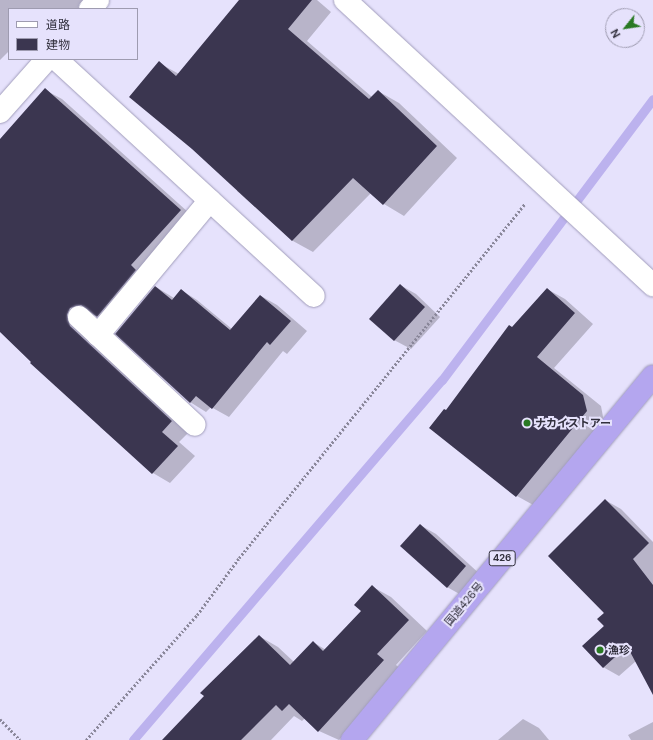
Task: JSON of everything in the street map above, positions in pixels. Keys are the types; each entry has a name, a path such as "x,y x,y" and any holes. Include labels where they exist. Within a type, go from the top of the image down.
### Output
{"highway":[{"name":"国道426号","path":"352,740 653,376"}],"street":[{"path":"91,8 98,0"},
{"path":"345,0 548,185 653,285"},
{"path":"0,112 46,60"},
{"path":"57,60 314,296"},
{"path":"98,335 210,200"},
{"path":"79,317 195,425"}],"path":[{"path":"86,740 197,615 239,558 548,185"},
{"path":"0,719 20,740"}],"building":[{"path":"239,0 312,0 288,29 369,99 378,90 437,146 383,205 353,178 292,241 192,149 129,97 159,61 176,76"},
{"path":"45,88 181,210 131,265 136,270 97,317 81,305 70,308 67,315 70,326 172,421 162,432 178,446 152,474 30,363 31,362 0,332 0,139"},
{"path":"400,284 425,307 394,341 369,319"},
{"path":"155,286 172,300 181,289 230,330 260,295 291,321 270,345 267,342 212,409 196,396 190,403 115,334"},
{"path":"547,288 575,313 537,357 583,395 587,411 516,497 429,428 444,409 446,410 509,325 512,327"},
{"path":"605,499 649,543 633,559 653,585 653,695 627,646 603,668 582,646 604,626 597,619 604,613 548,556"},
{"path":"420,524 466,566 447,588 400,546"},
{"path":"372,585 409,620 377,654 384,660 318,732 289,704 282,711 276,705 241,740 162,740 204,696 200,693 259,635 290,665 313,641 323,651 361,611 354,605"}],"waterway":[{"path":"133,740 442,380 653,99"}],"place":[{"name":"ナカイストアー","path":"527,423"},
{"name":"漁珍","path":"600,650"}]}
